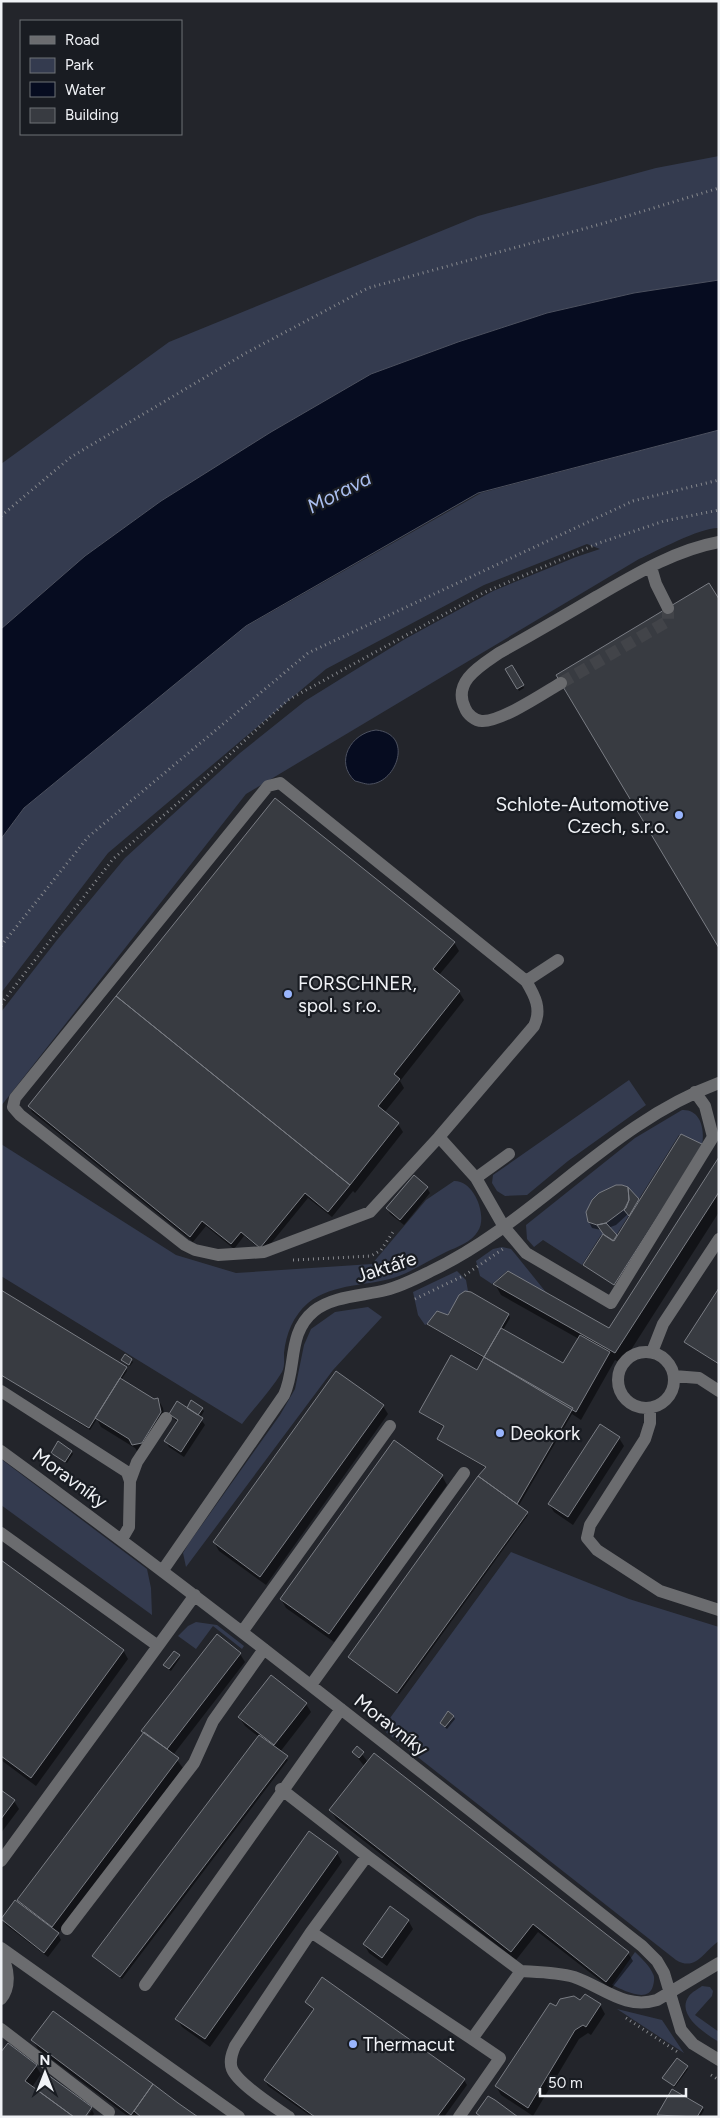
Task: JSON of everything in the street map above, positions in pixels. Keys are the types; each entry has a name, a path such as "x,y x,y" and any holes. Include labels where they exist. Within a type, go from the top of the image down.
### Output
{"street":[{"path":"561,683 514,710 482,721 466,712 461,700 461,690 464,681 479,667 651,567 702,545 719,542"},
{"path":"651,567 656,584 668,608"},
{"path":"280,783 526,981 537,1005 537,1019 534,1026 439,1137 370,1212 269,1250 218,1255 195,1250 20,1115 13,1106 15,1098 268,786 280,783"},
{"path":"526,981 558,960"},
{"name":"Jaktáře","path":"163,1570 284,1395 288,1386 296,1338 300,1326 315,1310 334,1301 388,1289 409,1282 459,1258 504,1227 604,1148 644,1120 695,1092 719,1083"},
{"path":"439,1137 476,1178 504,1227 526,1253 612,1303 713,1137 705,1106 695,1092"},
{"path":"476,1178 509,1154"},
{"path":"652,1352 663,1324 719,1239"},
{"path":"652,1352 661,1356 668,1363 674,1376 672,1391 666,1400 650,1408 633,1405 620,1392 618,1374 621,1366 634,1354 652,1352"},
{"path":"674,1376 699,1378 719,1391"},
{"path":"1,1392 123,1469 127,1472 130,1481"},
{"path":"650,1408 650,1423 645,1439 590,1524 587,1538 597,1550 660,1591 719,1610"},
{"path":"122,1538 129,1527 130,1481 137,1462 166,1418"},
{"path":"242,1632 390,1426"},
{"name":"Moravníky","path":"1,1451 122,1538 312,1685 642,1946 660,1967 679,2024 686,2036 719,2060"},
{"path":"312,1685 464,1473"},
{"path":"1,1533 158,1646"},
{"path":"1,1861 195,1595"},
{"path":"67,1929 194,1763 213,1721 264,1649"},
{"path":"145,1985 281,1789 340,1709"},
{"path":"281,1789 521,1972 552,1972 574,1977 630,2002 646,2004 719,1964"},
{"path":"290,2117 248,2087 232,2069 230,2058 235,2046 311,1932 367,1856"},
{"path":"311,1932 500,2058 459,2117"},
{"path":"1,1948 239,2117"},
{"path":"1,1955 5,1961 8,1982 1,1999"},
{"path":"472,2039 521,1972"},
{"path":"1,2029 109,2112"}],"path":[{"path":"1,516 71,457 246,353 368,288 601,224 719,188"},
{"path":"1,946 88,837 308,653 633,501 719,480"},
{"path":"1,1004 114,859 179,802 288,700 483,593 599,543 664,521 719,510"},
{"path":"269,1250 282,1260 371,1256 381,1250 395,1229"},
{"path":"621,2014 686,2058"},
{"path":"702,2069 719,2080"}],"green space":[{"path":"719,156 719,280 634,293 547,313 458,342 371,374 271,432 161,501 85,556 1,629 1,464 169,342 478,216 656,168"},
{"path":"719,430 719,528 701,531 639,559 246,794 1,1106 1,1012 57,940 125,858 240,753 305,701 405,639 493,591 600,549 587,544 484,585 326,669 108,853 1,993 1,839 24,808 245,627 481,493"},
{"path":"629,1080 646,1105 568,1161 527,1195 505,1196 497,1191 492,1183 493,1175"},
{"path":"682,1110 694,1113 700,1122 703,1133 702,1145 679,1135 612,1242 601,1235 582,1265 543,1240 534,1247 527,1239 526,1225 635,1138"},
{"path":"1,1144 176,1255 236,1273 372,1264 426,1200 454,1181 468,1186 473,1192 480,1208 481,1225 475,1235 468,1241 405,1274 329,1291 308,1303 294,1320 289,1332 285,1346 282,1372 242,1424 1,1276"},
{"path":"502,1247 511,1249 549,1296 507,1271 492,1284 480,1276 476,1261 493,1249"},
{"path":"457,1271 466,1280 468,1291 446,1316 425,1325 418,1315 413,1292"},
{"path":"368,1307 382,1317 333,1370 186,1567 183,1553 189,1543 280,1415 295,1389 304,1345 311,1329 335,1312"},
{"path":"1,1459 147,1569 151,1588 152,1615 1,1505"},
{"path":"511,1552 629,1599 719,1627 719,1941 694,1962 689,1964 676,1960 382,1729"},
{"path":"196,1622 217,1625 244,1646 242,1649 213,1626 196,1649 178,1636 188,1626"},
{"path":"635,1952 648,1965 654,1977 653,1986 650,1991 641,1995 612,1985"},
{"path":"702,1986 710,1987 713,1991 712,1996 695,2015 719,2032 719,2042 700,2029 689,2017 686,2010 689,1996"},
{"path":"617,2009 662,2020 684,2053"}],"water":[{"name":"Morava","path":"719,280 719,430 478,493 246,626 24,808 1,839 1,629 85,556 161,501 271,432 371,374 458,342 547,313 634,293"},
{"path":"376,730 388,733 395,740 398,748 398,758 388,775 380,781 365,784 355,781 346,765 348,750 359,737 367,732"}],"building":[{"name":"Schlote-Automotive Czech, s.r.o.","path":"709,583 719,599 719,948 556,675"},
{"path":"512,665 524,685 517,689 505,669"},
{"name":"FORSCHNER, spol. s r.o.","path":"275,798 455,942 433,969 460,991 394,1074 400,1079 378,1106 399,1123 350,1185 116,996"},
{"path":"116,996 350,1185 328,1212 305,1193 260,1248 241,1232 231,1244 202,1221 190,1237 28,1106"},
{"path":"681,1134 704,1145 614,1285 583,1265 603,1234 614,1241"},
{"path":"719,1157 719,1192 615,1353 493,1284 508,1271 609,1328"},
{"path":"414,1175 428,1187 400,1220 386,1208"},
{"path":"616,1185 628,1187 629,1200 626,1208 606,1223 597,1225 588,1222 586,1212 592,1200 599,1193"},
{"path":"628,1187 639,1199 629,1216 624,1210 629,1200"},
{"path":"606,1223 617,1235 613,1241 604,1235 597,1225"},
{"path":"719,1288 719,1364 684,1342"},
{"path":"1,1290 127,1367 89,1428 1,1375"},
{"path":"465,1291 471,1292 509,1314 484,1357 427,1324 437,1311 448,1315 459,1295"},
{"path":"501,1328 563,1363 580,1335 610,1352 576,1412 484,1357"},
{"path":"125,1354 132,1359 129,1365 121,1360"},
{"name":"Deokork","path":"451,1355 477,1370 484,1357 573,1408 517,1504 478,1476 486,1467 437,1439 444,1426 419,1412"},
{"path":"336,1371 384,1405 260,1577 213,1542"},
{"path":"120,1378 154,1399 158,1398 161,1412 142,1443 132,1445 129,1439 95,1418"},
{"path":"191,1400 203,1408 198,1415 187,1408"},
{"path":"177,1401 203,1418 181,1452 164,1441 178,1420 169,1414"},
{"path":"600,1424 620,1437 568,1517 548,1504"},
{"path":"394,1440 443,1475 329,1634 280,1599"},
{"path":"58,1441 72,1451 65,1462 51,1453"},
{"path":"478,1476 528,1512 397,1693 348,1657"},
{"path":"1,1560 124,1650 31,1778 1,1756"},
{"path":"217,1634 241,1653 167,1749 141,1731"},
{"path":"174,1651 180,1655 169,1669 163,1665"},
{"path":"271,1675 307,1703 274,1745 238,1717"},
{"path":"448,1711 454,1716 445,1727 440,1723"},
{"path":"144,1732 179,1758 52,1927 17,1900"},
{"path":"259,1735 288,1756 120,1977 92,1956"},
{"path":"357,1746 364,1752 359,1758 352,1752"},
{"path":"374,1753 629,1952 606,1982 533,1924 511,1952 329,1810"},
{"path":"1,1790 15,1800 1,1819"},
{"path":"309,1831 338,1852 205,2039 175,2019"},
{"path":"15,1900 59,1933 44,1953 1,1919"},
{"path":"390,1906 409,1920 382,1958 363,1944"},
{"name":"Thermacut","path":"322,1977 465,2079 437,2117 315,2117 264,2080 314,2009 305,2002"},
{"path":"585,1994 601,2004 586,2027 583,2025 575,2030 528,2108 495,2086 550,2003 556,2006 560,1999 574,1996 580,2000"},
{"path":"53,2011 153,2084 131,2115 31,2040"},
{"path":"8,2043 37,2065 25,2081 74,2117 1,2117 1,2052"},
{"path":"677,2058 688,2066 674,2086 662,2078"},
{"path":"48,2075 92,2107 85,2117 74,2117 37,2090"},
{"path":"153,2084 198,2117 141,2117 134,2111"},
{"path":"672,2089 703,2107 697,2117 657,2115"},
{"path":"488,2096 518,2117 481,2117 476,2113"}],"tunnel":[{"path":"561,683 668,621 668,608"}],"place":[{"name":"Schlote-Automotive Czech, s.r.o.","path":"679,815"},
{"name":"FORSCHNER, spol. s r.o.","path":"288,994"},
{"name":"Deokork","path":"500,1433"},
{"name":"Thermacut","path":"353,2044"}]}
